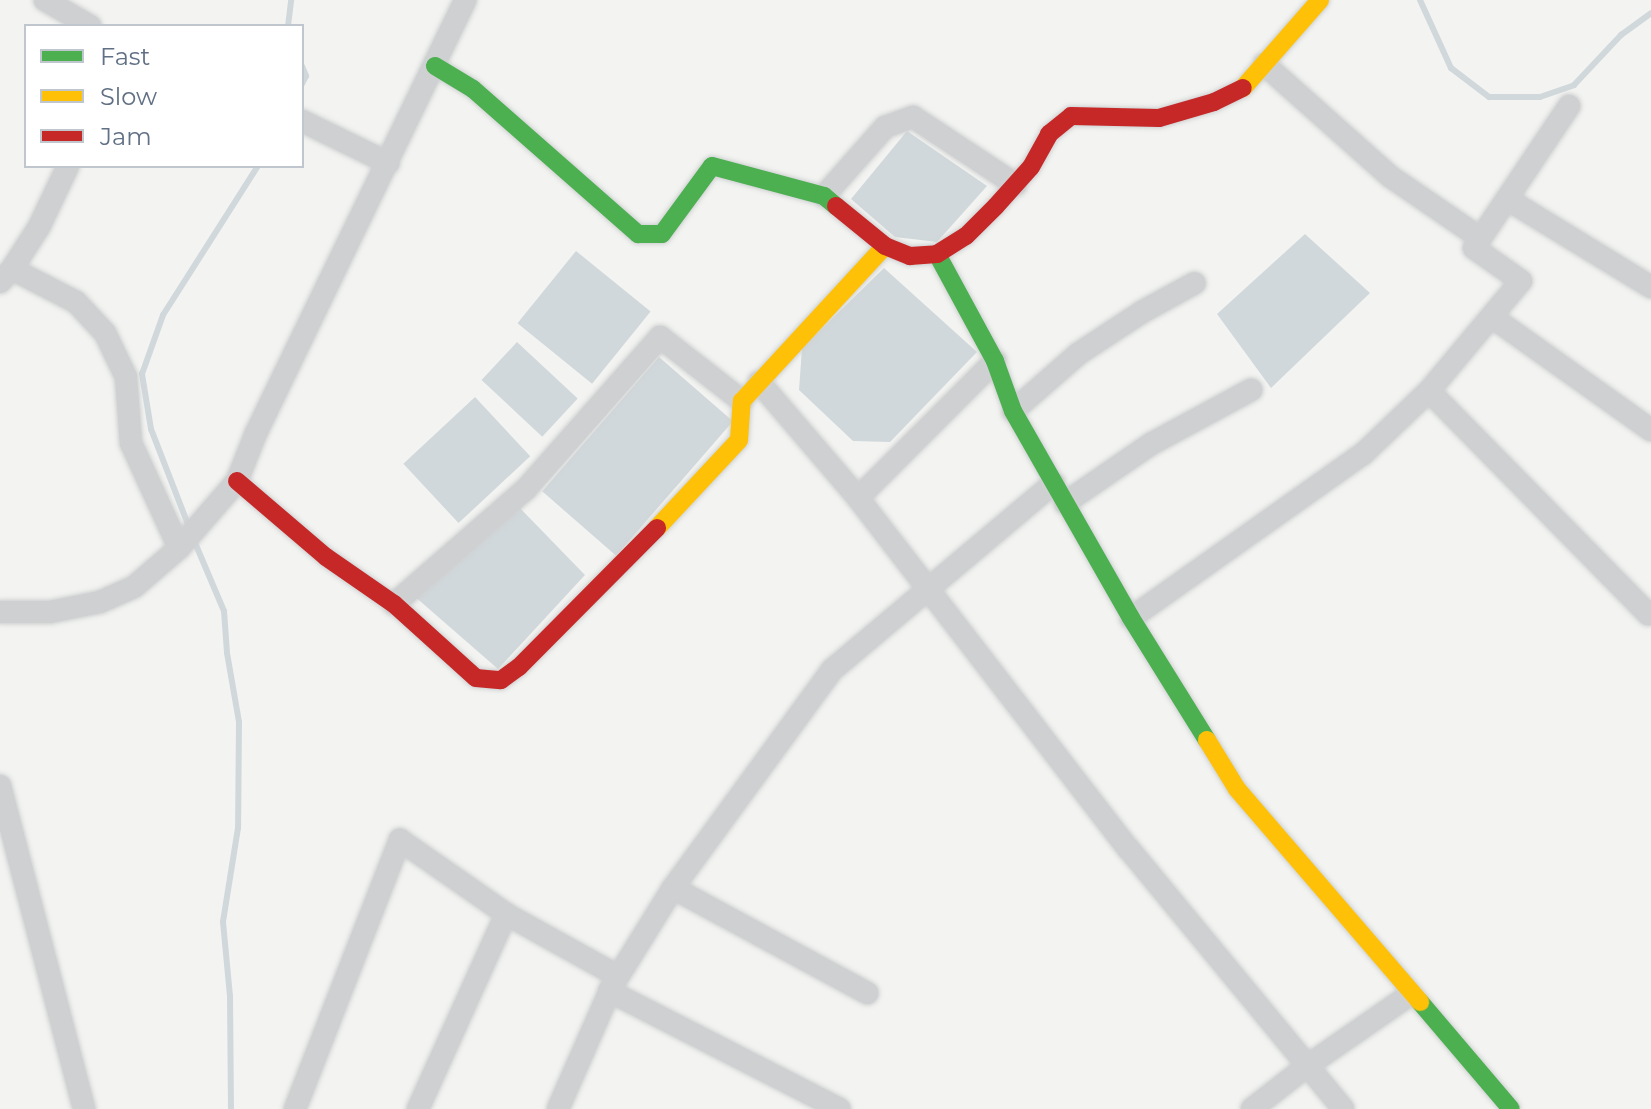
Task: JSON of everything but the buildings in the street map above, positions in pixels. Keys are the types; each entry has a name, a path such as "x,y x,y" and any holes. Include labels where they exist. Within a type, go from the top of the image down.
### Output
{"street":[{"path":"45,0 87,24"},
{"path":"0,612 50,612 100,602 134,587 179,548 237,481 256,433 465,0"},
{"path":"435,66 473,89 638,234 662,234 712,166 824,196 885,246 910,256 937,254 966,236 1016,185 1031,167 1049,134 1071,116 1159,118 1214,102 1243,88 1320,0"},
{"path":"1264,64 1391,177 1480,238"},
{"path":"1131,618 1363,454 1429,391 1521,281 1474,248 1569,106"},
{"path":"824,196 885,127 913,117 1016,185"},
{"path":"304,122 388,163"},
{"path":"67,168 39,227 6,276 76,302 105,333 126,377 131,443 152,495 179,548"},
{"path":"1507,199 1651,287"},
{"path":"237,481 326,557 394,604 476,678 501,680 519,667 613,576 739,440 742,401 885,246"},
{"path":"937,254 995,361 1013,411 1131,618 1237,789 1511,1109"},
{"path":"1013,411 1078,354 1142,312 1195,283"},
{"path":"1492,317 1651,430"},
{"path":"394,604 526,489 660,337 742,401"},
{"path":"858,498 995,361"},
{"path":"759,382 858,498 1128,848 1343,1109"},
{"path":"1065,503 1151,444 1251,390"},
{"path":"1429,391 1648,614"},
{"path":"559,1109 614,984 673,888 832,670 1054,483"},
{"path":"0,786 84,1109"},
{"path":"295,1109 400,840 614,984 840,1109"},
{"path":"673,888 867,993"},
{"path":"418,1109 506,914"},
{"path":"1252,1109 1307,1066 1411,994"}],"shaded area":[{"path":"907,131 987,186 937,242 895,237 851,199"},
{"path":"1305,234 1370,293 1271,388 1217,314"},
{"path":"576,251 651,311 592,384 517,323"},
{"path":"884,268 977,352 890,442 853,441 799,390 802,348"},
{"path":"517,342 578,399 542,437 482,380"},
{"path":"659,357 733,421 616,556 542,491"},
{"path":"475,397 530,456 459,523 403,464"},
{"path":"517,505 585,575 498,669 413,595"}],"waterway":[{"path":"288,24 291,0"},
{"path":"1420,0 1451,68 1489,97 1540,97 1574,85 1621,35 1651,13"},
{"path":"304,71 304,80"},
{"path":"189,527 151,429 142,374 163,315 257,168"},
{"path":"193,538 224,611 227,653 239,722 238,828 223,922 230,996 231,1109"}],"traffic: fast":[{"path":"435,66 473,89 638,234 662,234 712,166 824,196 836,206"},
{"path":"937,254 995,361 1013,411 1131,618 1207,740"},
{"path":"1420,1002 1511,1109"}],"traffic: slow":[{"path":"1243,88 1320,0"},
{"path":"657,528 739,440 742,401 885,246"},
{"path":"1207,740 1237,789 1420,1002"}],"traffic: jam":[{"path":"836,206 885,246 910,256 937,254 966,236 996,206 1031,167 1049,134 1071,116 1159,118 1214,102 1243,88"},
{"path":"237,481 326,557 394,604 476,678 501,680 519,667 657,528"}]}
